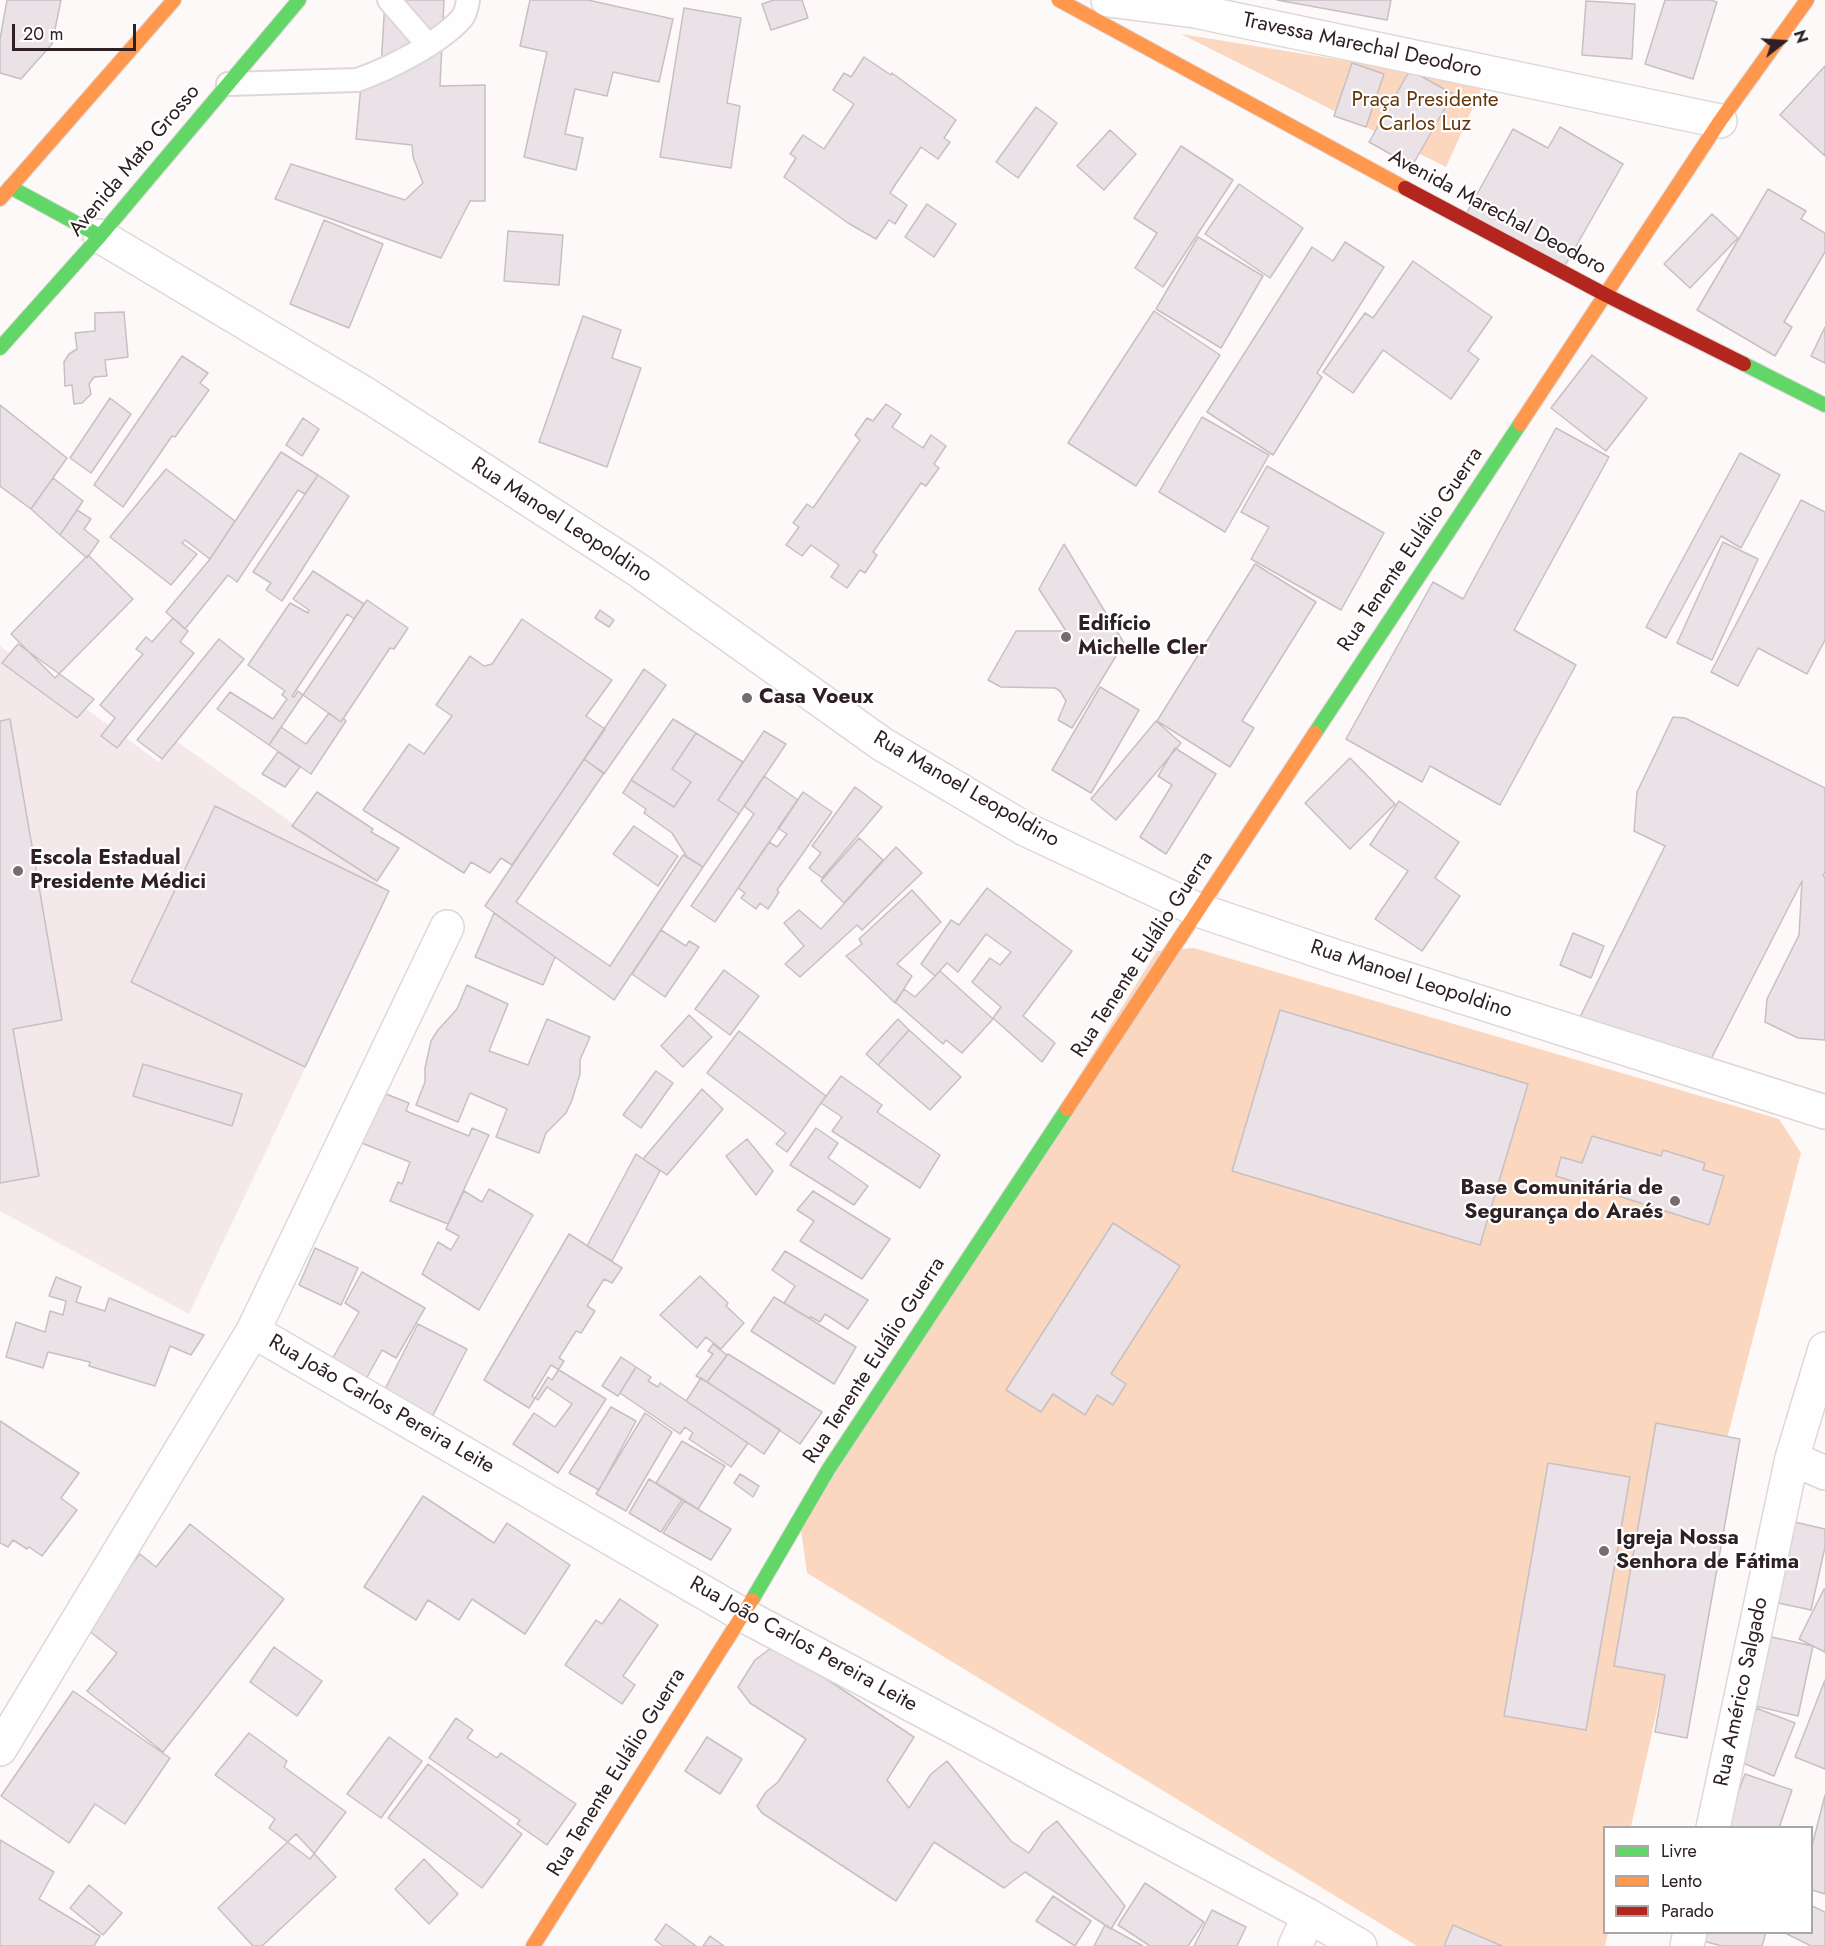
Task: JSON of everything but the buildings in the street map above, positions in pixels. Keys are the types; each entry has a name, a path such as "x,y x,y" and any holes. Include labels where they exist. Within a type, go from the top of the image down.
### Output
{"street":[{"path":"0,199 174,0"},
{"name":"Avenida Mato Grosso","path":"0,348 100,236 299,0"},
{"name":"Avenida Marechal Deodoro","path":"1059,0 1325,146 1606,295 1825,405"},
{"name":"Travessa Marechal Deodoro","path":"1108,0 1195,11 1720,121"},
{"name":"Rua Tenente Eulálio Guerra","path":"533,1946 743,1614 828,1470 1720,121 1807,0"},
{"path":"10,187 100,236"},
{"name":"Rua Manoel Leopoldino","path":"100,236 370,397 641,572 882,744 1025,829 1198,910 1334,956 1825,1112"},
{"path":"0,1749 253,1331 447,927"},
{"name":"Rua João Carlos Pereira Leite","path":"253,1331 743,1614 1310,1916 1360,1946"},
{"name":"Rua Américo Salgado","path":"1713,1826 1792,1458 1825,1349"},
{"path":"1792,1458 1825,1473"},
{"path":"1295,1946 1310,1916"}],"lane":[{"path":"389,0 428,45"},
{"path":"228,84 357,80 377,73 428,45 464,16 468,0"}],"shaded area":[{"path":"0,646 159,762 176,741 389,891 189,1314 0,1211"}],"green space":[{"name":"Praça Presidente Carlos Luz","path":"1181,34 1484,83 1446,167"},
{"path":"1194,948 1779,1119 1801,1153 1660,1697 1631,1826 1603,1826 1603,1934 1608,1934 1605,1946 1417,1946 807,1573 800,1523 1157,951"}],"traffic: fast":[{"path":"0,348 100,236 299,0"},
{"path":"10,187 100,236"},
{"path":"1744,364 1825,405"},
{"path":"1315,733 1520,424"},
{"path":"752,1600 828,1470 1067,1109"}],"traffic: slow":[{"path":"0,199 174,0"},
{"path":"1059,0 1405,188"},
{"path":"1520,424 1720,121 1807,0"},
{"path":"1067,1109 1315,733"},
{"path":"533,1946 752,1600"}],"traffic: jam":[{"path":"1405,188 1606,295 1744,364"}],"place":[{"name":"Edifício Michelle Cler","path":"1066,637"},
{"name":"Casa Voeux","path":"747,698"},
{"name":"Escola Estadual Presidente Médici","path":"18,871"},
{"name":"Base Comunitária de Segurança do Araés","path":"1675,1201"},
{"name":"Igreja Nossa Senhora de Fátima","path":"1604,1551"}]}
